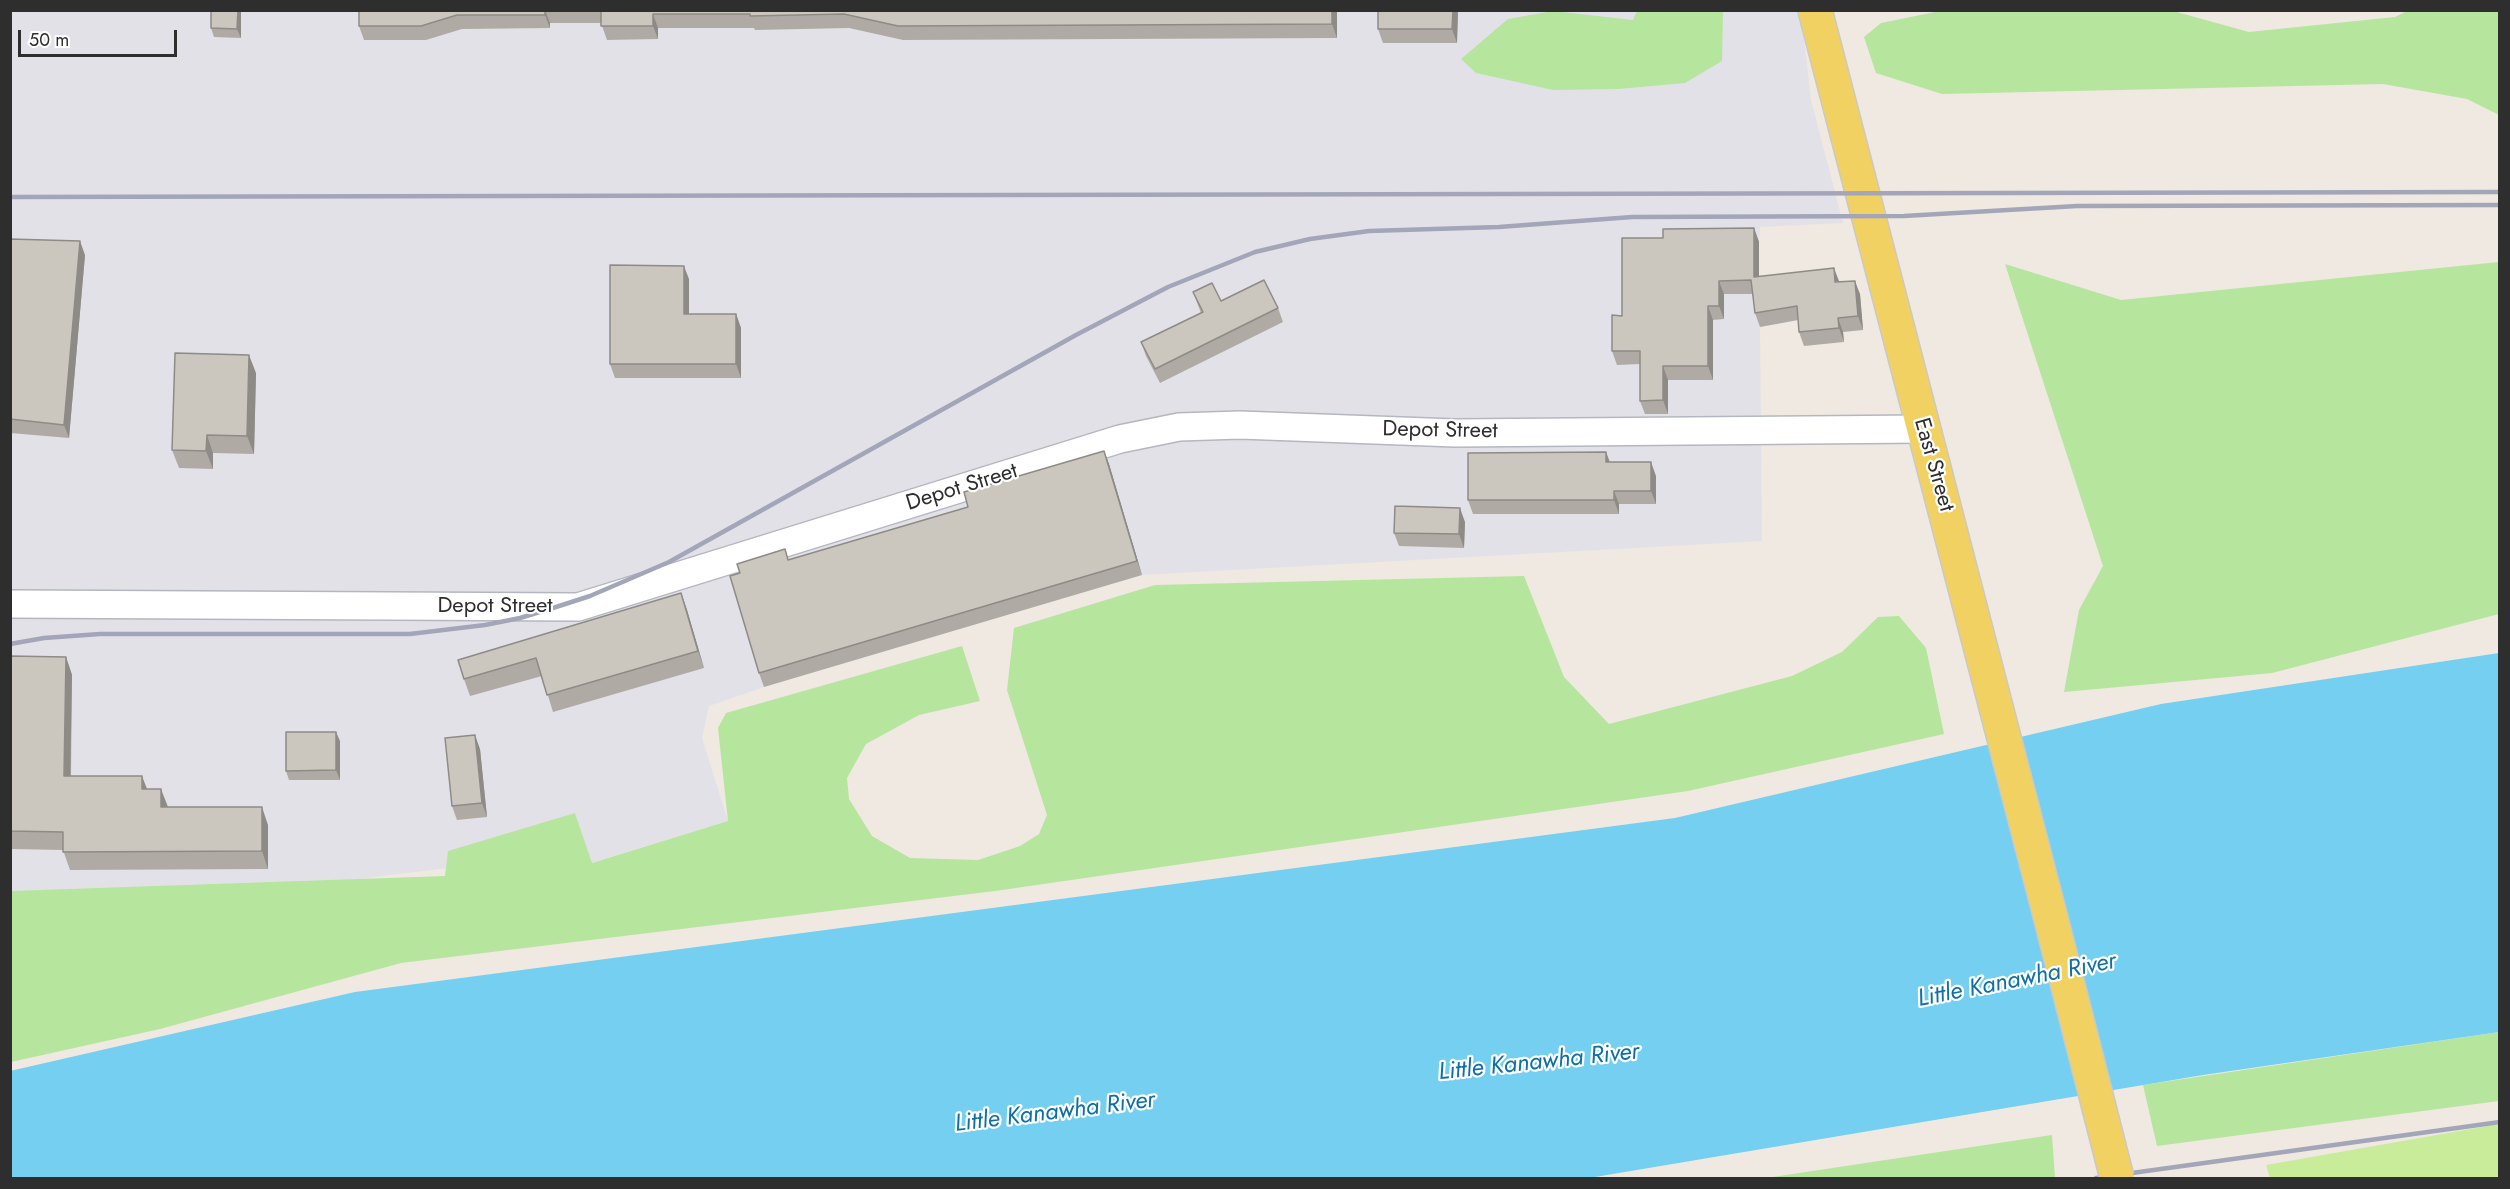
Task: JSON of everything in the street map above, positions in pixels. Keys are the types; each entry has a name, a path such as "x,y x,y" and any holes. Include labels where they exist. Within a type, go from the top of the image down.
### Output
{"main road":[{"name":"East Street","path":"1815,10 2117,1179"}],"street":[{"name":"Depot Street","path":"10,604 578,608 1120,439 1179,427 1240,425 1455,433 1924,429"}],"shaded area":[{"path":"10,11 1801,11 1811,100 1843,223 1760,227 1756,291 1802,320 1760,327 1762,541 1142,575 764,687 709,706 702,738 728,821 591,863 575,813 448,868 269,890 11,892"}],"green space":[{"path":"1945,10 2173,11 2249,32 2395,17 2407,11 2499,11 2499,115 2467,99 2383,84 1942,94 1876,73 1864,37 1881,23"},
{"path":"1553,11 1633,20 1637,11 1723,11 1722,61 1685,83 1618,89 1553,90 1476,73 1461,59 1508,19"},
{"path":"2499,262 2499,614 2272,673 2064,692 2079,610 2103,566 2005,264 2121,300"},
{"path":"1524,576 1564,677 1609,724 1792,676 1842,652 1878,617 1899,616 1926,648 1944,734 1688,791 995,891 401,963 160,1029 11,1062 11,891 445,876 448,851 575,813 592,863 728,821 718,728 726,713 962,646 980,701 919,715 866,744 847,778 849,799 872,836 910,858 978,860 1020,846 1039,834 1047,815 1007,690 1014,628 1155,585"},
{"path":"2499,1032 2499,1101 2157,1146 2143,1085"},
{"path":"2499,1124 2499,1178 2270,1178 2266,1165"},
{"path":"2052,1135 2055,1178 1766,1178"}],"water":[{"name":"Little Kanawha River","path":"2499,653 2499,1032 2203,1075 1589,1178 11,1178 10,1071 355,992 1675,818 2161,704"}],"building":[{"path":"211,10 238,10 237,29 211,28"},
{"path":"359,10 545,10 545,15 457,15 421,26 359,26"},
{"path":"601,10 1332,10 1332,24 898,26 844,14 750,16 750,14 653,14 653,26 601,26"},
{"path":"1378,10 1453,10 1452,29 1378,29"},
{"path":"1754,228 1754,277 1834,268 1835,282 1855,281 1858,316 1838,318 1839,328 1799,332 1797,306 1755,313 1751,280 1719,281 1719,306 1708,306 1708,366 1663,366 1663,400 1640,401 1640,351 1612,351 1612,315 1622,316 1622,238 1663,238 1663,229"},
{"path":"10,239 80,241 64,425 10,419"},
{"path":"610,265 684,266 684,314 736,314 736,364 610,364"},
{"path":"1264,280 1278,308 1155,369 1141,342 1203,312 1193,292 1212,283 1221,301"},
{"path":"175,353 249,355 247,436 207,435 206,451 172,450"},
{"path":"1104,451 1137,561 759,673 730,576 740,573 737,564 785,549 788,560 968,507 964,492"},
{"path":"1606,452 1606,462 1651,462 1651,491 1614,491 1614,500 1468,500 1468,453"},
{"path":"1395,506 1460,508 1459,534 1394,533"},
{"path":"681,593 698,651 547,695 536,658 464,679 458,660"},
{"path":"10,656 66,657 64,776 142,776 142,789 161,789 161,807 262,807 262,851 63,852 63,832 10,831"},
{"path":"286,732 336,732 336,770 286,771"},
{"path":"475,735 482,803 452,806 445,738"}],"railway":[{"path":"10,197 2500,192"},
{"path":"10,644 44,638 100,634 410,634 485,625 520,618 556,607 590,596 669,562 1076,335 1168,287 1255,252 1310,239 1369,231 1499,227 1632,217 1904,216 2077,206 2500,205"},
{"path":"2096,1178 2500,1122"}]}
